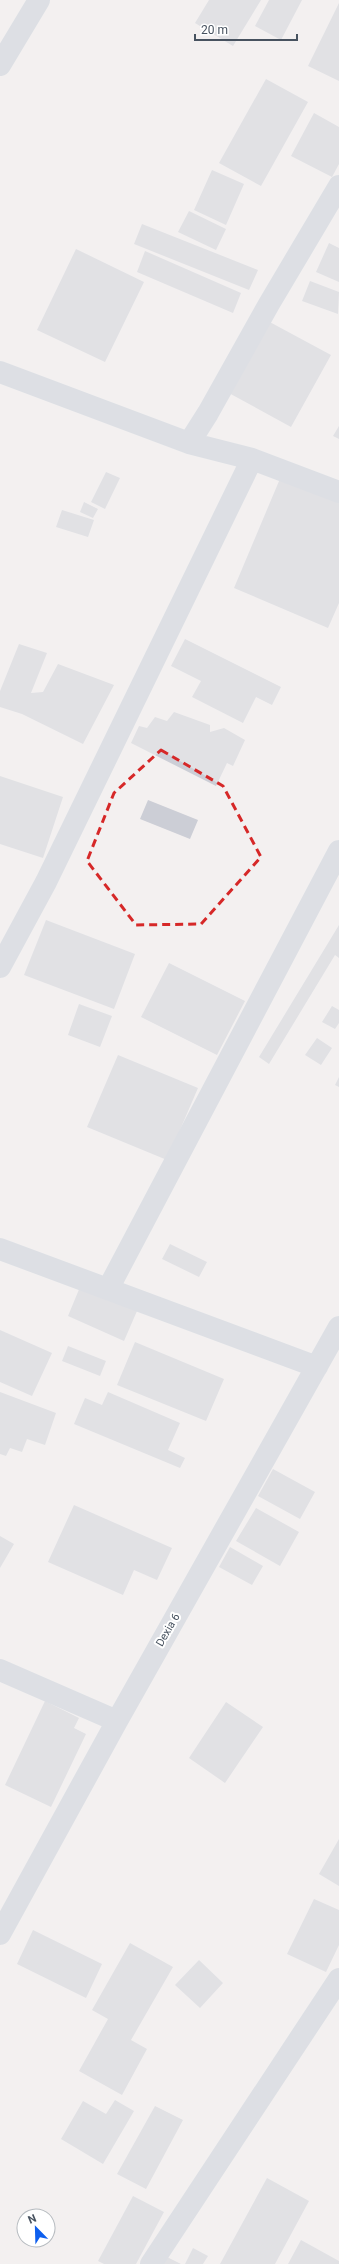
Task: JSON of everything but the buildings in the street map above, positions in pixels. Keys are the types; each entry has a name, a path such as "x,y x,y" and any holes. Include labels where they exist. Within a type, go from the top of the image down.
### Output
{"street":[{"path":"0,66 39,0"},
{"path":"189,443 208,413 269,304 339,186"},
{"path":"0,372 189,443 252,459 339,492"},
{"path":"0,967 46,882 252,459"},
{"path":"108,1289 339,852"},
{"path":"0,1249 317,1367"},
{"name":"Dexia 6","path":"0,1934 117,1721 339,1327"},
{"path":"0,1670 117,1721"},
{"path":"151,2264 339,1979"}],"highlighted area":[{"path":"161,750 223,786 261,857 201,924 136,925 87,861 114,793"}]}
